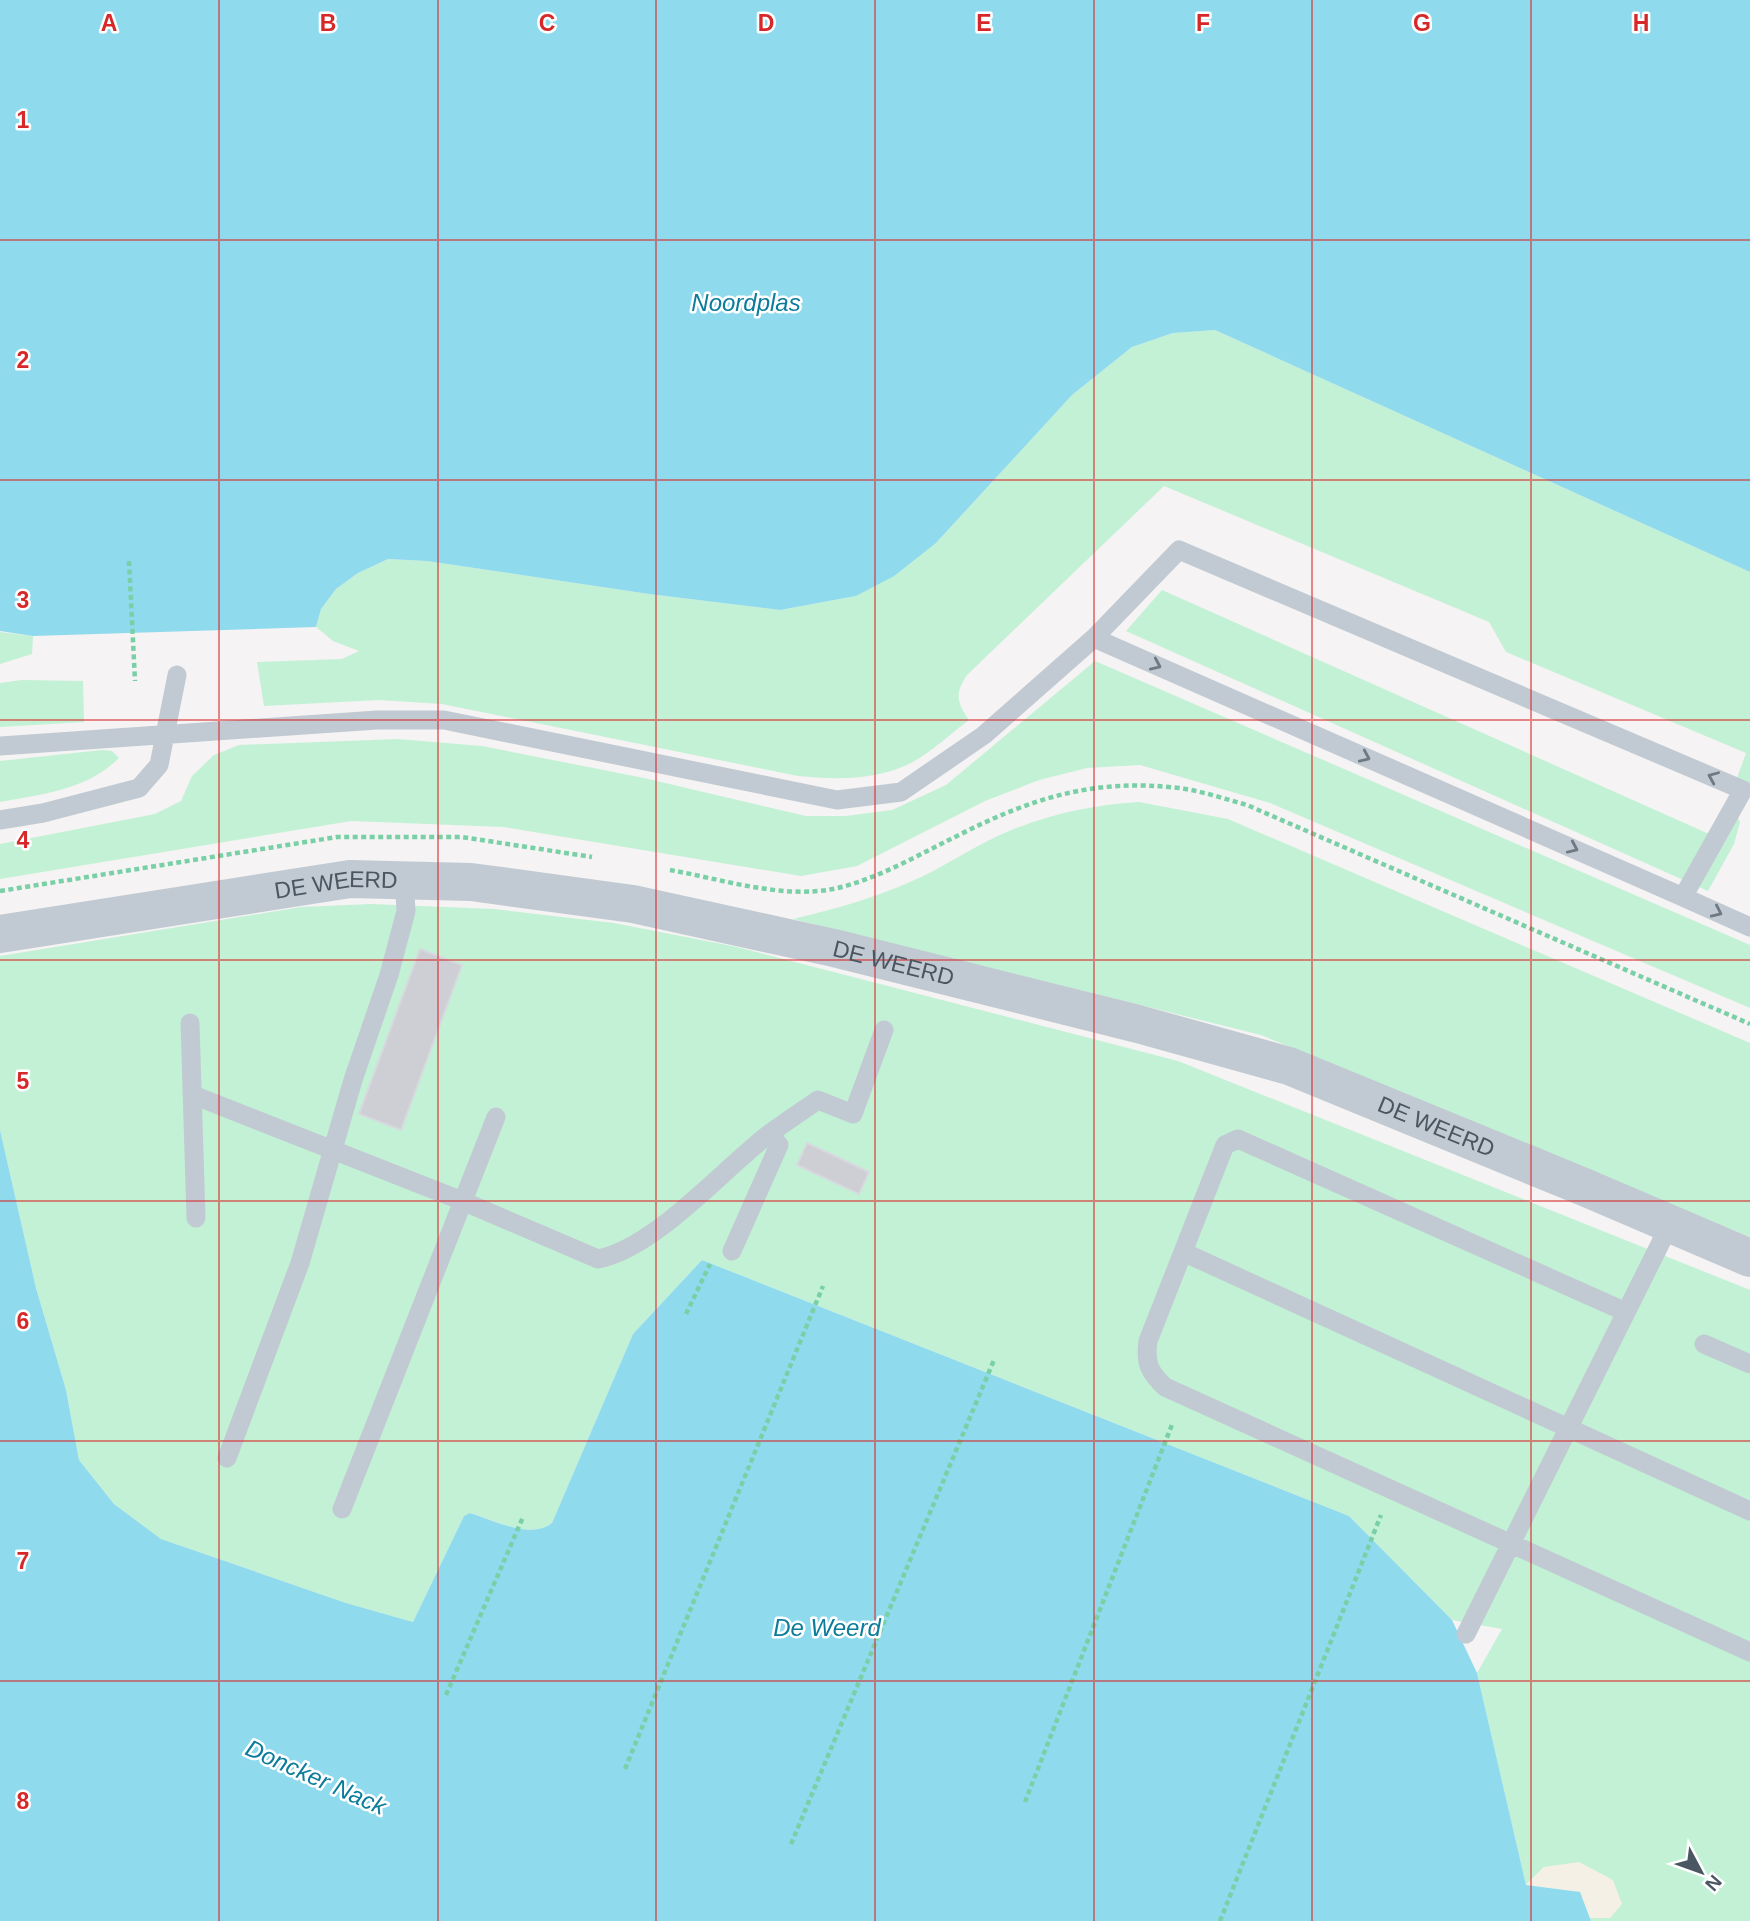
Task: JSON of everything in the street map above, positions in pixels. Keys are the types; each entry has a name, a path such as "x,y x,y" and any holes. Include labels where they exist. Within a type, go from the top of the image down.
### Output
{"street":[{"name":"DE WEERD","path":"0,934 350,879 404,878 471,882 633,904 834,948 1138,1024 1289,1066 1750,1258"}],"lane":[{"path":"0,746 377,720 444,720 837,800 901,792 984,735 1094,638 1179,550 1747,791 1684,897"},
{"path":"1094,638 1750,927"},
{"path":"0,820 43,813 139,788 159,765 177,675"},
{"path":"227,1458 300,1263 406,911 404,878"},
{"path":"190,1023 196,1218"},
{"path":"193,1095 463,1202 598,1259 614,1256 649,1236 770,1133 818,1100 853,1114 884,1030"},
{"path":"342,1508 496,1117"},
{"path":"723,1253 779,1145 770,1133"},
{"path":"1626,1312 1238,1139 1225,1145 1148,1341 1146,1357 1150,1373 1165,1387 1750,1652"},
{"path":"1466,1634 1670,1224"},
{"path":"1183,1252 1750,1511"},
{"path":"1704,1344 1750,1364"}],"path":[{"path":"129,561 135,681"},
{"path":"664,869 786,890 832,889 889,870 998,815 1055,794 1115,784 1182,788 1247,805 1750,1024"},
{"path":"0,891 337,837 462,837 596,857"},
{"path":"686,1314 723,1253"},
{"path":"625,1769 823,1286"},
{"path":"791,1844 994,1360"},
{"path":"1026,1802 1177,1411"},
{"path":"1220,1921 1381,1516"},
{"path":"446,1695 523,1517"}],"green space":[{"path":"1215,330 1750,572 1750,784 1737,778 1746,753 1506,652 1489,622 1164,486 967,675 960,687 959,697 969,720 921,757 907,765 877,775 845,778 798,776 442,704 379,700 264,706 257,662 342,659 359,651 333,641 316,627 321,609 336,589 358,573 388,559 427,561 649,594 780,610 856,596 936,543 1072,395 1132,347 1173,333"},
{"path":"1162,590 1709,834 1730,802 1740,822 1734,844 1708,891 1126,631"},
{"path":"0,632 33,636 32,654 0,664"},
{"path":"1095,661 1750,945 1750,1008 1270,803 1140,765 1087,768 1039,780 985,801 857,866 801,876 504,827 351,821 0,879 0,844 155,814 181,801 192,776 214,755 239,745 398,739 482,746 644,778 806,816 846,816 892,810 946,785"},
{"path":"22,680 83,681 84,722 0,727 0,683"},
{"path":"112,751 119,758 93,777 64,789 0,802 0,761"},
{"path":"1139,802 1228,819 1750,1043 1750,1237 1261,1035 793,919 896,888 989,841 1034,822 1085,808"},
{"path":"371,904 494,909 614,923 737,947 1178,1061 1750,1290 1750,1921 1591,1921 1590,1918 1610,1918 1544,1867 1526,1885 1477,1673 1502,1629 1452,1620 1349,1516 702,1260 633,1334 552,1523 534,1530 512,1527 471,1513 464,1516 413,1622 346,1603 161,1539 114,1504 79,1460 66,1390 36,1288 0,1130 0,956 301,907"}],"sand":[{"path":"1579,1862 1613,1880 1622,1904 1610,1918 1590,1918 1580,1892 1526,1885 1544,1867"}],"water":[{"name":"Noordplas","path":"0,0 1750,0 1750,572 1215,330 1173,333 1132,347 1072,395 936,543 894,576 856,596 780,610 649,594 427,561 388,559 358,573 336,589 321,609 316,627 33,636 0,631"},
{"name":"De Weerd","path":"0,1130 36,1288 66,1390 79,1460 114,1504 161,1539 346,1603 413,1622 464,1516 470,1513 512,1527 534,1530 552,1523 633,1334 702,1260 1349,1516 1452,1620 1477,1673 1526,1885 1580,1892 1591,1921 0,1921"}],"building":[{"path":"420,949 462,965 401,1130 359,1114"},
{"path":"807,1143 869,1172 859,1194 797,1165"}],"water label":[{"name":"Doncker Nack","path":"316,1777"}]}
